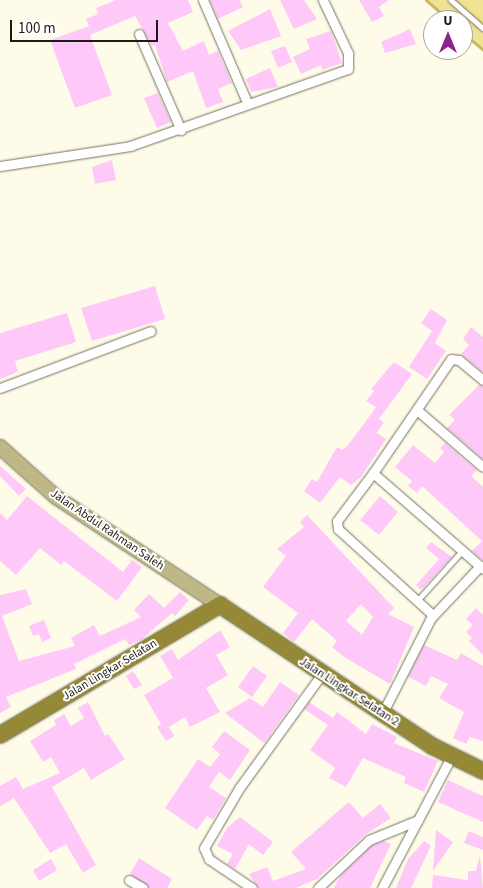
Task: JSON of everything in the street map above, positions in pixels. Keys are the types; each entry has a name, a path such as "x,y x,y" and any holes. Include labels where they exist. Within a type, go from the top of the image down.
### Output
{"highway":[{"name":"Jalan Lingkar Selatan 2","path":"220,605 321,675 382,714 451,757 483,771"},
{"name":"Jalan Lingkar Selatan","path":"2,731 220,605"}],"main road":[{"name":"Jalan Abdul Rahman Saleh","path":"0,447 56,497 220,605"}],"street":[{"path":"203,0 247,102"},
{"path":"0,166 130,146 181,130 247,102 349,68 348,53 323,0"},
{"path":"139,34 181,130"},
{"path":"0,388 151,331"},
{"path":"433,615 361,552 337,525 451,359 459,360 483,380"},
{"path":"417,410 483,467"},
{"path":"372,473 481,568 433,615 382,714"},
{"path":"252,888 209,859 204,848 240,786 321,675"},
{"path":"382,888 451,757"},
{"path":"318,888 369,840 418,820"},
{"path":"129,880 143,888"}],"lane":[{"path":"451,0 483,28"},
{"path":"417,601 462,552"}],"shaded area":[{"path":"426,0 483,0 483,50 473,42 473,10 438,10"}],"building":[{"path":"116,0 188,0 193,12 168,23 183,51 204,41 209,55 218,51 232,83 218,89 223,102 206,108 193,71 167,82 155,45 152,46 135,16 90,35 112,95 75,108 50,40 89,26 86,19 98,14 96,8"},
{"path":"210,0 239,0 243,7 218,19"},
{"path":"280,0 304,0 317,19 294,29"},
{"path":"359,0 389,0 379,7 384,16 372,22"},
{"path":"270,9 281,36 241,50 228,31"},
{"path":"410,29 416,44 385,53 381,42"},
{"path":"331,31 342,63 322,70 321,65 301,74 293,57 310,49 306,39"},
{"path":"285,46 292,62 278,68 271,51"},
{"path":"270,68 278,87 251,92 246,79"},
{"path":"158,93 171,122 157,128 144,98"},
{"path":"112,160 116,180 95,184 92,167"},
{"path":"155,286 165,319 92,341 81,308"},
{"path":"431,309 447,320 435,343 446,351 427,379 409,367 432,331 421,323"},
{"path":"67,313 76,342 15,361 18,372 0,379 0,333"},
{"path":"471,327 483,337 483,372 461,354 469,345 463,339"},
{"path":"394,362 412,374 379,419 384,422 377,433 386,439 361,477 351,485 340,477 320,503 304,491 312,479 317,482 337,447 342,450 347,446 376,407 366,401 374,391 371,389"},
{"path":"479,385 483,386 483,459 447,428 455,420 449,415"},
{"path":"445,443 477,470 471,476 483,487 483,560 472,551 482,541 422,486 417,493 408,486 412,481 395,467 413,445 435,463 444,452 440,448"},
{"path":"0,466 26,489 19,496 0,476"},
{"path":"27,496 123,572 132,560 142,567 117,601 64,561 61,565 40,548 16,575 0,561 0,513 7,520"},
{"path":"380,496 398,512 379,535 360,520"},
{"path":"307,515 394,608 388,614 414,627 390,684 344,657 332,647 337,641 312,619 294,642 283,633 298,613 263,587 286,556 277,549 304,527 300,522","holes":["361,604 373,617 362,635 346,621"]},
{"path":"431,542 452,557 421,590 416,585 439,559 426,548"},
{"path":"26,589 32,604 2,616 19,661 75,646 71,638 94,625 100,636 141,617 134,610 149,594 164,608 180,592 189,600 175,616 172,613 141,640 129,645 125,639 74,664 76,669 6,697 11,707 0,713 0,595"},
{"path":"476,608 483,615 483,655 469,641 472,638 466,632 473,625 466,619"},
{"path":"44,620 51,638 42,642 39,634 33,636 29,626"},
{"path":"220,630 230,647 216,655 228,675 206,688 220,712 190,727 185,717 169,727 174,736 166,741 157,727 161,724 144,695 173,678 160,656 172,649 178,660"},
{"path":"424,645 457,660 461,653 483,666 483,741 470,737 466,744 453,738 464,712 439,698 448,684 431,676 426,686 408,677"},
{"path":"253,666 267,676 252,697 238,687"},
{"path":"133,671 142,685 134,689 126,676"},
{"path":"280,682 299,695 264,743 225,713 250,698 263,707"},
{"path":"88,702 105,736 108,734 125,759 91,780 84,768 52,787 96,865 83,873 66,844 50,853 14,798 0,806 0,786 16,777 23,789 60,773 51,757 43,762 30,741 56,725 54,720 64,714 71,726 84,718 78,708"},
{"path":"309,702 333,718 337,712 366,734 372,724 397,737 394,743 438,761 424,792 404,783 406,777 363,758 346,787 329,778 335,768 310,750 328,725 304,709"},
{"path":"224,731 250,750 230,780 219,772 209,787 226,798 213,820 207,816 197,830 165,808 198,759 210,767 220,754 212,747"},
{"path":"448,780 483,796 483,822 438,802"},
{"path":"349,802 363,818 380,804 391,818 365,835 317,879 296,888 258,888 249,874 267,867 273,881 306,869 291,852"},
{"path":"240,817 273,842 263,855 249,844 235,869 227,864 233,854 217,846 227,828"},
{"path":"436,830 453,842 433,871"},
{"path":"469,831 483,837 483,850 464,843"},
{"path":"384,841 391,844 370,888 334,888 341,875 372,845"},
{"path":"424,841 431,846 411,888 396,888 408,859"},
{"path":"480,855 483,888 432,888 433,875 468,880 468,871 476,871"},
{"path":"139,858 172,879 167,888 149,888 130,874"},
{"path":"51,859 57,870 39,881 33,870"}],"waterway":[{"path":"426,0 438,10"},
{"path":"473,42 483,50"}]}
